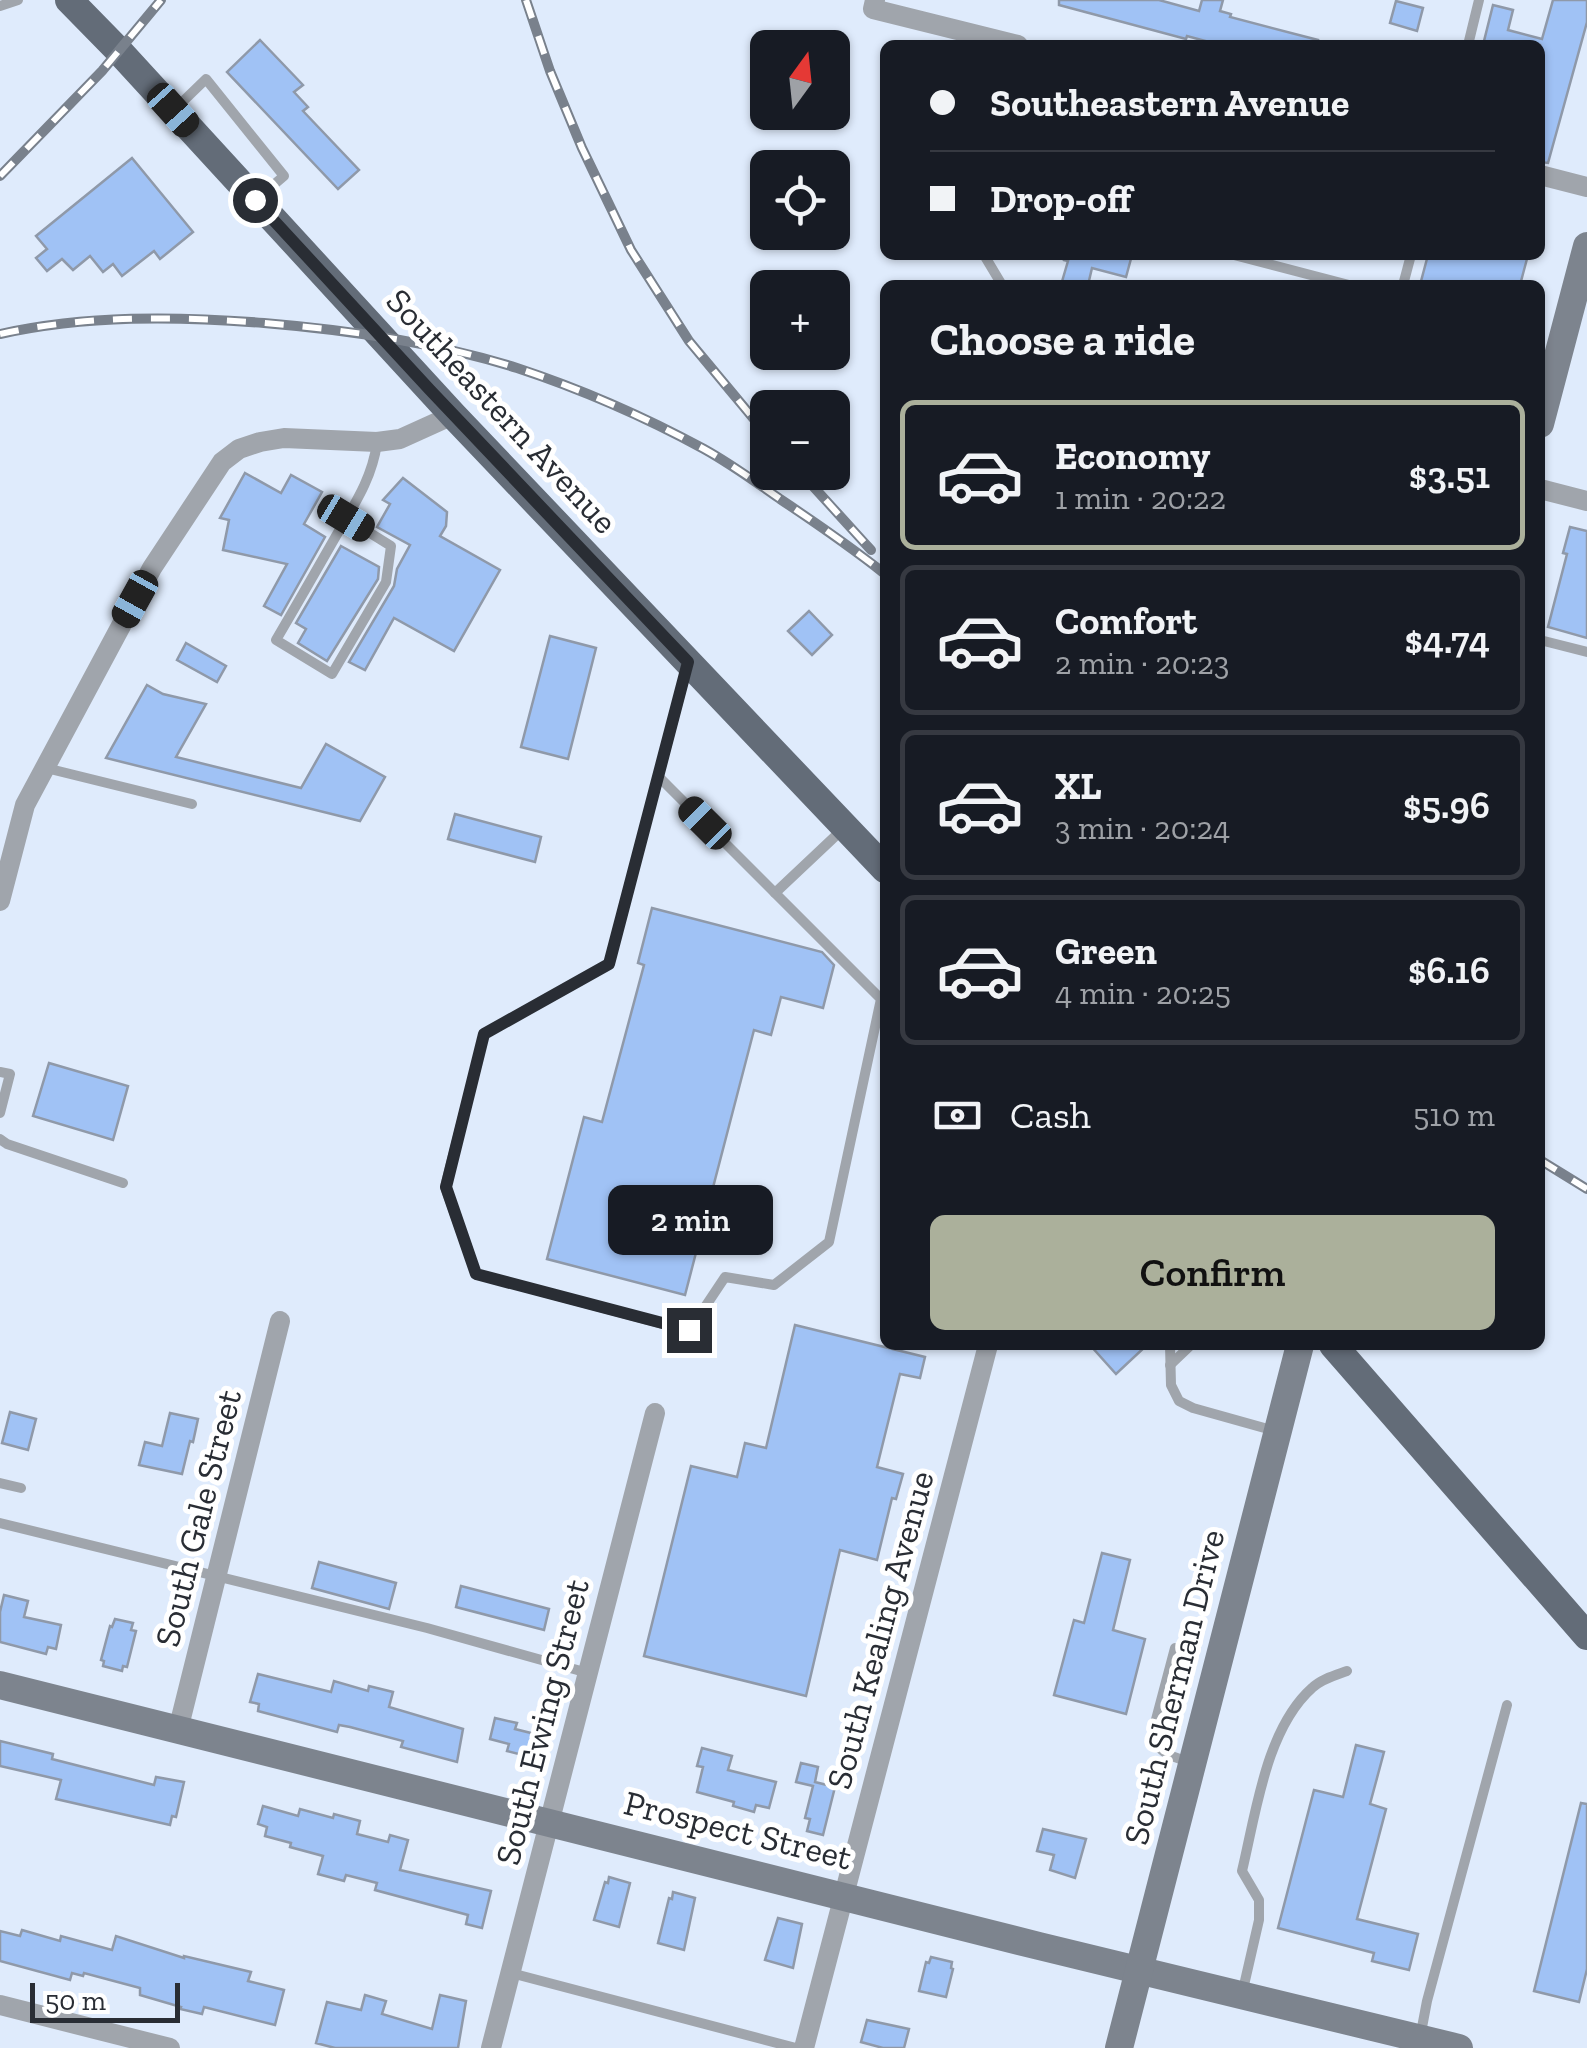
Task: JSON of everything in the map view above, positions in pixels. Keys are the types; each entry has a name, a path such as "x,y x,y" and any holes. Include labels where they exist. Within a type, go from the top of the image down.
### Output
{"main road":[{"name":"Southeastern Avenue","path":"69,0 453,415 880,864"},
{"path":"1545,405 1587,246"},
{"name":"South Sherman Drive","path":"1119,2048 1299,1350"},
{"path":"1337,1350 1587,1636"},
{"name":"Prospect Street","path":"0,1685 1440,2045"}],"street":[{"path":"874,4 1000,40"},
{"path":"1545,176 1587,187"},
{"path":"0,901 25,805 152,568 230,454 284,438 377,442 400,439 453,415"},
{"path":"1545,490 1587,500"},
{"name":"South Gale Street","path":"178,1730 280,1321"},
{"name":"South Kealing Avenue","path":"804,2048 987,1350"},
{"name":"South Ewing Street","path":"491,2048 655,1413"},
{"path":"0,2005 170,2048"}],"lane":[{"path":"0,3 18,0"},
{"path":"1469,40 1475,1"},
{"path":"173,110 206,78 284,176 255,200"},
{"path":"1253,260 1330,280"},
{"path":"346,518 391,546 390,562 386,582 332,674 276,640 374,465 377,442"},
{"path":"1545,641 1587,652"},
{"path":"688,662 609,964 484,1034 446,1187 476,1274 689,1330 725,1277 774,1284 829,1242 880,1004"},
{"path":"45,768 192,804"},
{"path":"658,776 880,998"},
{"path":"775,892 845,827"},
{"path":"0,1072 10,1074 0,1113"},
{"path":"0,1139 123,1183"},
{"path":"1170,1350 1171,1385 1179,1401 1279,1432"},
{"path":"1169,1366 1186,1350"},
{"path":"0,1483 22,1488"},
{"path":"0,1523 410,1624 588,1673"},
{"path":"1175,1648 1154,1739 1169,1756 1194,1763"},
{"path":"1242,1995 1259,1920 1259,1900 1242,1871 1271,1751 1290,1711 1314,1684 1348,1670"},
{"path":"1440,2045 1427,2000 1507,1705"},
{"path":"510,1973 796,2048"}],"building":[{"path":"1059,0 1159,0 1199,11 1202,0 1223,0 1220,11 1231,14 1230,17 1318,40 1202,40 1187,36 1186,39 1059,5"},
{"path":"1553,0 1587,0 1587,22 1548,163 1545,40 1484,40 1493,5 1513,10 1508,30 1542,39"},
{"path":"1396,1 1423,8 1417,31 1390,23"},
{"path":"260,40 303,85 294,92 308,107 303,111 359,170 338,189 227,72"},
{"path":"132,158 193,232 160,259 154,251 122,276 113,264 103,272 90,256 73,270 62,259 47,271 36,258 47,249 36,236"},
{"path":"1064,260 1131,260 1126,277 1092,268 1089,280 1062,280 1068,261"},
{"path":"1427,260 1527,260 1521,280 1421,280"},
{"path":"245,473 281,493 291,475 322,492 304,524 325,537 281,615 264,606 287,564 223,550 229,520 220,518"},
{"path":"403,478 447,512 440,536 500,570 454,651 394,618 365,670 349,662 394,586 397,569 410,545 377,527 390,504 383,500"},
{"path":"1570,527 1587,531 1587,638 1548,627"},
{"path":"341,546 379,567 378,579 327,661 298,643 306,629 296,623"},
{"path":"809,611 832,635 812,655 788,631"},
{"path":"550,636 596,648 568,759 521,747"},
{"path":"186,643 226,666 217,682 177,660"},
{"path":"147,685 163,694 206,704 176,757 301,788 326,744 385,777 360,821 106,758"},
{"path":"455,814 541,837 535,862 448,839"},
{"path":"652,908 822,952 834,965 823,1008 781,997 771,1035 754,1030 685,1295 547,1259 584,1117 602,1122 644,965 638,963"},
{"path":"49,1063 128,1086 113,1140 33,1116"},
{"path":"795,1325 880,1346 880,1350 925,1357 920,1378 900,1374 877,1467 903,1474 896,1499 892,1498 877,1560 840,1550 806,1696 644,1656 691,1466 737,1477 745,1443 766,1448"},
{"path":"1094,1350 1142,1350 1116,1374"},
{"path":"10,1412 36,1419 28,1450 2,1443"},
{"path":"170,1413 198,1419 182,1474 139,1465 145,1442 162,1446"},
{"path":"1102,1553 1130,1560 1113,1630 1145,1639 1126,1714 1054,1695 1074,1620 1084,1623"},
{"path":"319,1562 396,1583 389,1609 312,1588"},
{"path":"461,1586 549,1609 544,1630 456,1607"},
{"path":"4,1595 28,1601 24,1617 61,1625 56,1649 48,1647 46,1654 0,1642"},
{"path":"115,1619 133,1623 131,1630 136,1631 127,1667 123,1666 122,1671 103,1666 101,1660"},
{"path":"258,1674 331,1692 334,1681 368,1691 369,1686 393,1692 389,1707 463,1729 457,1762 401,1747 403,1741 350,1727 339,1725 337,1732 258,1711 259,1704 250,1702"},
{"path":"495,1718 517,1723 515,1729 539,1735 534,1758 507,1751 509,1744 490,1739"},
{"path":"0,1741 53,1754 52,1759 154,1785 156,1777 184,1782 176,1817 172,1816 170,1825 56,1799 61,1780 0,1766"},
{"path":"1356,1745 1384,1752 1370,1804 1386,1809 1357,1919 1418,1934 1409,1970 1372,1961 1374,1953 1278,1928 1314,1790 1343,1797"},
{"path":"702,1748 732,1756 728,1770 776,1782 769,1808 756,1805 754,1812 697,1792 703,1767 697,1766"},
{"path":"801,1763 818,1767 815,1782 835,1787 823,1835 807,1831 810,1819 805,1818 813,1786 796,1782"},
{"path":"1581,1803 1587,1804 1587,1969 1579,2002 1534,1991"},
{"path":"263,1806 298,1816 300,1809 333,1818 334,1814 360,1821 357,1834 388,1842 390,1835 408,1840 400,1870 491,1891 482,1928 466,1924 468,1915 375,1890 377,1883 346,1875 344,1881 318,1874 323,1856 265,1836 267,1827 258,1824"},
{"path":"1043,1829 1086,1839 1075,1878 1050,1870 1054,1855 1037,1851"},
{"path":"609,1877 630,1883 619,1927 594,1920"},
{"path":"673,1892 695,1898 684,1950 658,1943"},
{"path":"778,1918 802,1924 793,1968 765,1960"},
{"path":"22,1930 112,1950 116,1936 184,1958 251,1972 248,1981 284,1990 275,2025 204,2007 202,2014 180,2009 140,1995 140,1988 84,1973 72,1973 70,1980 0,1961 0,1931 20,1936"},
{"path":"931,1957 952,1962 946,1997 919,1991 926,1962"},
{"path":"365,1995 386,2001 382,2014 432,2029 440,1995 466,2001 458,2048 335,2048 316,2043 327,2002 361,2010"},
{"path":"867,2020 909,2029 904,2048 861,2042"}],"railway":[{"path":"0,176 102,71 161,0"},
{"path":"526,0 582,148 631,250 689,341 750,414"},
{"path":"0,334 98,320 231,321 360,333 486,359 589,394 704,449 880,570"},
{"path":"816,490 871,550"},
{"path":"1545,1163 1587,1189"}],"route":[{"path":"255,200 688,662 609,964 484,1034 446,1187 476,1274 689,1330"}]}
